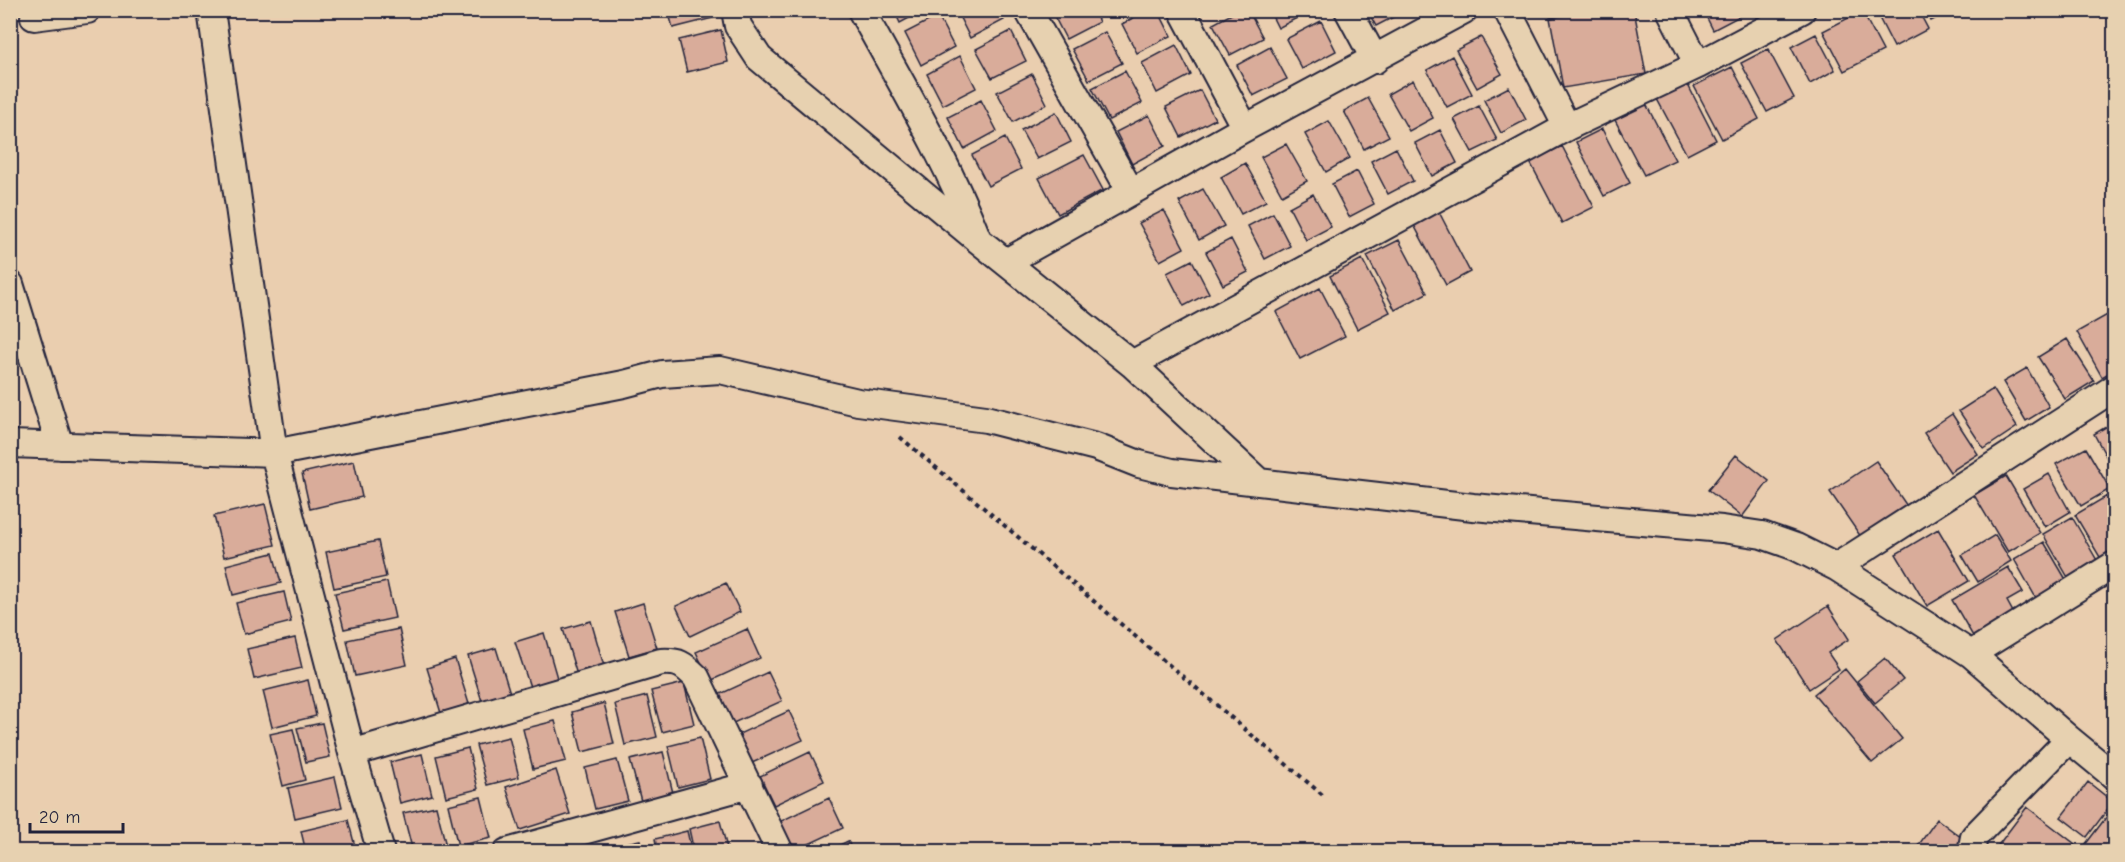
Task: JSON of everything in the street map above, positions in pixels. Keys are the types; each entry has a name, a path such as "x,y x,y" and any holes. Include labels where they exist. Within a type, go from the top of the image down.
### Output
{"street":[{"path":"34,17 87,10"},
{"path":"211,10 274,453 352,753 381,852"},
{"path":"735,10 738,26 759,58 978,240 1132,364 1258,481"},
{"path":"861,10 933,141 961,198 978,240"},
{"path":"1028,10 1131,192"},
{"path":"1182,10 1245,128"},
{"path":"1348,10 1375,60"},
{"path":"1006,262 1245,128 1375,60 1464,10"},
{"path":"1507,10 1567,127"},
{"path":"1670,10 1698,65"},
{"path":"1132,364 1567,127 1698,65 1802,10"},
{"path":"10,284 60,446"},
{"path":"10,444 274,453 624,384 662,374 720,370 858,402 986,419 1096,447 1139,464 1172,472 1473,507 1722,529 1762,535 1796,547 1836,567 1971,654 2069,740 2115,776"},
{"path":"1836,567 2115,388"},
{"path":"1971,654 2115,565"},
{"path":"352,753 661,662 676,661 696,677 780,852"},
{"path":"1971,852 1974,837 2069,740"},
{"path":"507,852 749,785"}],"path":[{"path":"894,432 1325,797"}],"building":[{"path":"668,10 716,10 717,17 673,28"},
{"path":"894,10 924,10 900,23"},
{"path":"956,10 999,10 1004,20 970,38"},
{"path":"1051,10 1093,10 1099,22 1066,39"},
{"path":"1147,10 1158,10 1171,36 1137,53 1122,24"},
{"path":"1239,10 1248,10 1263,38 1230,55 1213,24"},
{"path":"1269,10 1312,10 1278,28"},
{"path":"1367,10 1407,10 1376,26"},
{"path":"1593,10 1634,10 1646,74 1563,88 1550,18"},
{"path":"1703,10 1734,10 1738,17 1713,30"},
{"path":"1875,10 1918,10 1928,29 1894,47"},
{"path":"1926,10 1952,10 1931,21"},
{"path":"1862,11 1883,51 1844,71 1823,31"},
{"path":"938,16 954,47 921,65 905,33"},
{"path":"1321,21 1336,51 1302,69 1286,39"},
{"path":"721,30 728,62 687,72 679,40"},
{"path":"1011,31 1026,61 992,78 976,49"},
{"path":"1105,32 1122,63 1089,80 1072,49"},
{"path":"1816,34 1835,70 1810,84 1791,47"},
{"path":"1481,37 1502,74 1477,88 1456,50"},
{"path":"1176,45 1191,75 1157,93 1142,63"},
{"path":"1270,47 1287,79 1253,96 1237,65"},
{"path":"1768,49 1794,98 1767,112 1741,63"},
{"path":"960,56 976,88 943,105 927,74"},
{"path":"1452,56 1472,94 1447,107 1427,70"},
{"path":"1732,67 1759,119 1722,139 1694,86"},
{"path":"1125,71 1142,103 1109,120 1092,88"},
{"path":"1032,74 1047,104 1013,122 997,92"},
{"path":"1413,80 1433,118 1409,131 1388,94"},
{"path":"1687,83 1716,140 1687,155 1657,99"},
{"path":"1509,87 1526,120 1501,133 1484,100"},
{"path":"1200,90 1215,119 1181,137 1166,107"},
{"path":"1368,98 1389,136 1364,149 1344,111"},
{"path":"981,100 997,131 964,149 948,117"},
{"path":"1646,104 1675,160 1644,175 1615,120"},
{"path":"1479,106 1497,140 1472,152 1454,119"},
{"path":"1056,112 1071,142 1037,159 1021,130"},
{"path":"1149,115 1165,146 1132,164 1116,132"},
{"path":"1329,121 1350,158 1326,172 1305,134"},
{"path":"1602,129 1630,183 1604,196 1576,142"},
{"path":"1440,130 1457,163 1432,176 1415,143"},
{"path":"1005,138 1021,169 988,186 972,155"},
{"path":"1286,144 1307,181 1282,195 1261,157"},
{"path":"1562,146 1594,207 1562,223 1530,162"},
{"path":"1396,148 1413,181 1388,194 1371,161"},
{"path":"1084,155 1103,190 1058,214 1039,178"},
{"path":"1245,163 1266,201 1241,214 1221,177"},
{"path":"1357,171 1374,204 1349,217 1332,184"},
{"path":"1203,189 1224,226 1199,240 1179,202"},
{"path":"1313,194 1331,227 1306,240 1289,207"},
{"path":"1164,210 1184,248 1160,261 1139,223"},
{"path":"1439,212 1470,272 1446,285 1414,225"},
{"path":"1273,213 1290,246 1265,259 1248,226"},
{"path":"1231,239 1248,272 1223,285 1206,252"},
{"path":"1399,240 1427,293 1395,310 1367,256"},
{"path":"1362,259 1390,312 1357,329 1330,276"},
{"path":"1192,260 1209,293 1184,306 1167,273"},
{"path":"1320,288 1345,336 1300,359 1276,312"},
{"path":"2109,314 2114,324 2114,370 2102,377 2077,332"},
{"path":"2067,339 2094,381 2065,399 2038,357"},
{"path":"2027,368 2049,407 2026,421 2003,382"},
{"path":"1993,389 2017,427 1984,449 1959,411"},
{"path":"1952,414 1978,454 1950,472 1924,433"},
{"path":"2114,422 2114,468 2113,469 2094,434"},
{"path":"2086,448 2110,489 2081,506 2056,464"},
{"path":"1736,455 1769,481 1742,517 1708,490"},
{"path":"354,461 362,497 310,509 302,473"},
{"path":"1876,461 1907,506 1861,537 1830,492"},
{"path":"2049,474 2070,512 2045,527 2023,489"},
{"path":"2006,476 2040,533 2008,552 1974,495"},
{"path":"2107,496 2114,509 2114,558 2104,564 2075,515"},
{"path":"265,504 275,545 224,557 214,516"},
{"path":"2072,517 2102,569 2073,586 2043,534"},
{"path":"1938,529 1969,581 1927,606 1896,554"},
{"path":"1995,535 2011,561 1978,582 1962,555"},
{"path":"378,541 386,577 334,588 326,552"},
{"path":"2044,542 2071,588 2040,605 2014,559"},
{"path":"273,553 281,583 233,595 226,565"},
{"path":"2008,567 2023,592 2007,601 2014,614 1974,638 1952,600"},
{"path":"387,582 395,618 344,629 335,593"},
{"path":"726,583 740,612 690,636 676,606"},
{"path":"284,592 291,622 244,634 236,603"},
{"path":"643,603 657,648 629,656 615,612"},
{"path":"1828,606 1849,639 1828,653 1839,669 1809,689 1777,640"},
{"path":"591,621 604,666 577,675 563,629"},
{"path":"399,629 407,665 355,676 347,640"},
{"path":"747,629 760,658 710,681 696,652"},
{"path":"544,633 557,678 530,687 515,642"},
{"path":"295,638 302,668 254,679 247,649"},
{"path":"496,648 510,693 482,701 468,656"},
{"path":"1885,658 1903,680 1875,703 1857,681"},
{"path":"455,659 469,704 441,713 427,668"},
{"path":"1845,669 1902,739 1872,763 1814,694"},
{"path":"768,672 782,701 731,724 718,695"},
{"path":"308,680 316,716 272,727 263,691"},
{"path":"684,683 694,724 662,732 651,691"},
{"path":"647,696 657,737 625,745 615,704"},
{"path":"604,703 614,744 582,752 572,712"},
{"path":"789,711 803,740 752,763 739,734"},
{"path":"555,721 566,761 533,769 523,729"},
{"path":"322,723 330,757 306,762 297,728"},
{"path":"293,729 305,780 283,786 270,734"},
{"path":"509,737 519,777 487,785 476,745"},
{"path":"700,738 710,779 678,787 668,746"},
{"path":"468,748 478,789 446,797 436,756"},
{"path":"663,752 673,793 641,801 630,760"},
{"path":"810,752 824,781 774,805 760,776"},
{"path":"422,754 432,795 400,803 390,762"},
{"path":"617,760 628,801 595,809 585,768"},
{"path":"556,770 570,814 520,830 506,787"},
{"path":"335,777 342,807 295,818 288,788"},
{"path":"2088,782 2113,802 2087,837 2061,817"},
{"path":"481,797 491,838 458,846 448,805"},
{"path":"829,798 843,828 792,852 779,822"},
{"path":"436,806 446,846 424,852 413,852 403,813"},
{"path":"2027,807 2075,844 2069,852 1993,852"},
{"path":"2114,807 2114,852 2093,852 2085,845"},
{"path":"1937,819 1971,845 1966,852 1915,850"},
{"path":"348,820 356,850 306,852 301,831"},
{"path":"720,821 728,852 694,852 689,829"},
{"path":"687,831 692,852 658,852 655,839"},
{"path":"640,840 643,852 609,852 608,847"},
{"path":"848,841 853,852 825,852"}]}
